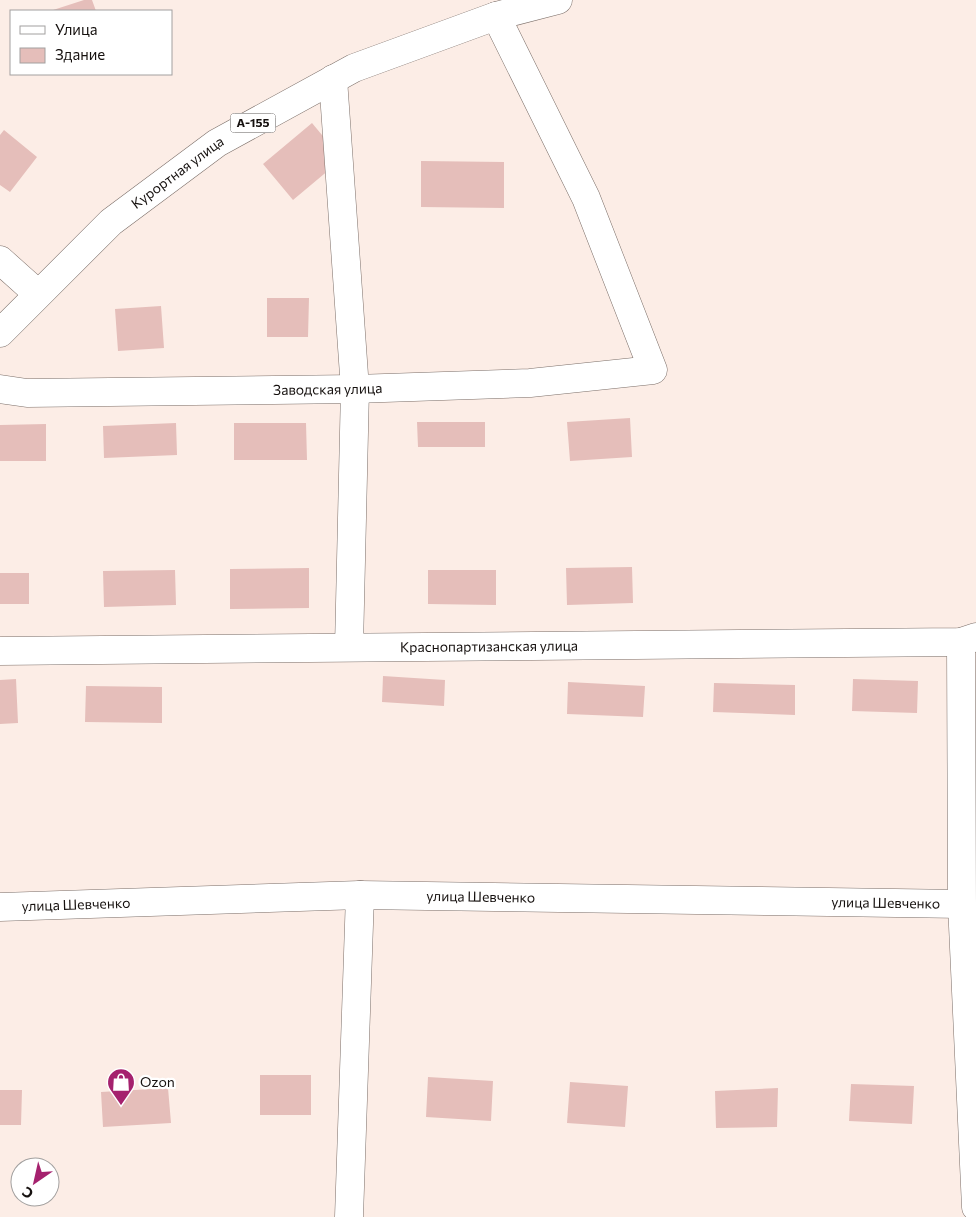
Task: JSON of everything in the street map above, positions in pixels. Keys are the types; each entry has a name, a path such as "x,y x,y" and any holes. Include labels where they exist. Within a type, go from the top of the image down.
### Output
{"street":[{"name":"Курортная улица","path":"0,333 112,222 216,143 354,68 496,16 558,0"},
{"name":"Заводская улица","path":"0,389 27,394 355,389 530,383 653,370 586,198 496,16"},
{"path":"333,79 355,389 349,647"},
{"path":"0,260 38,294"},
{"path":"964,1217 976,1207 962,904 968,640"},
{"name":"Краснопартизанская улица","path":"0,651 968,640"},
{"path":"349,1217 360,895"},
{"name":"улица Шевченко","path":"0,907 360,895 962,904"}],"building":[{"path":"84,0 92,0 96,10 53,10"},
{"path":"312,123 342,159 293,200 263,164"},
{"path":"4,130 37,157 10,192 0,185 0,135"},
{"path":"421,161 504,162 504,208 421,207"},
{"path":"267,298 309,298 308,337 267,337"},
{"path":"161,306 164,348 118,351 115,309"},
{"path":"630,418 632,457 570,461 567,422"},
{"path":"417,422 485,422 485,447 418,447"},
{"path":"176,423 177,455 104,458 103,426"},
{"path":"234,423 306,423 307,460 234,460"},
{"path":"46,424 46,461 0,461 0,425"},
{"path":"632,567 633,603 567,605 566,568"},
{"path":"309,568 309,608 230,609 230,569"},
{"path":"175,570 176,605 104,607 103,571"},
{"path":"428,570 496,570 496,605 428,604"},
{"path":"0,573 29,573 29,604 0,604"},
{"path":"383,676 445,680 444,706 382,702"},
{"path":"16,679 18,723 0,724 0,680"},
{"path":"853,679 918,681 917,713 852,711"},
{"path":"568,682 645,686 643,717 567,714"},
{"path":"714,683 795,685 795,715 713,712"},
{"path":"86,686 162,687 162,723 85,722"},
{"path":"260,1075 311,1075 311,1115 260,1115"},
{"path":"428,1077 493,1081 491,1121 426,1117"},
{"path":"570,1082 628,1086 625,1127 567,1123"},
{"path":"851,1084 914,1086 912,1124 849,1121"},
{"path":"168,1088 171,1123 103,1127 101,1092"},
{"path":"778,1088 777,1127 716,1128 715,1091"},
{"path":"0,1090 22,1090 21,1125 0,1125"}],"place":[{"name":"Ozon","path":"121,1106"}]}
